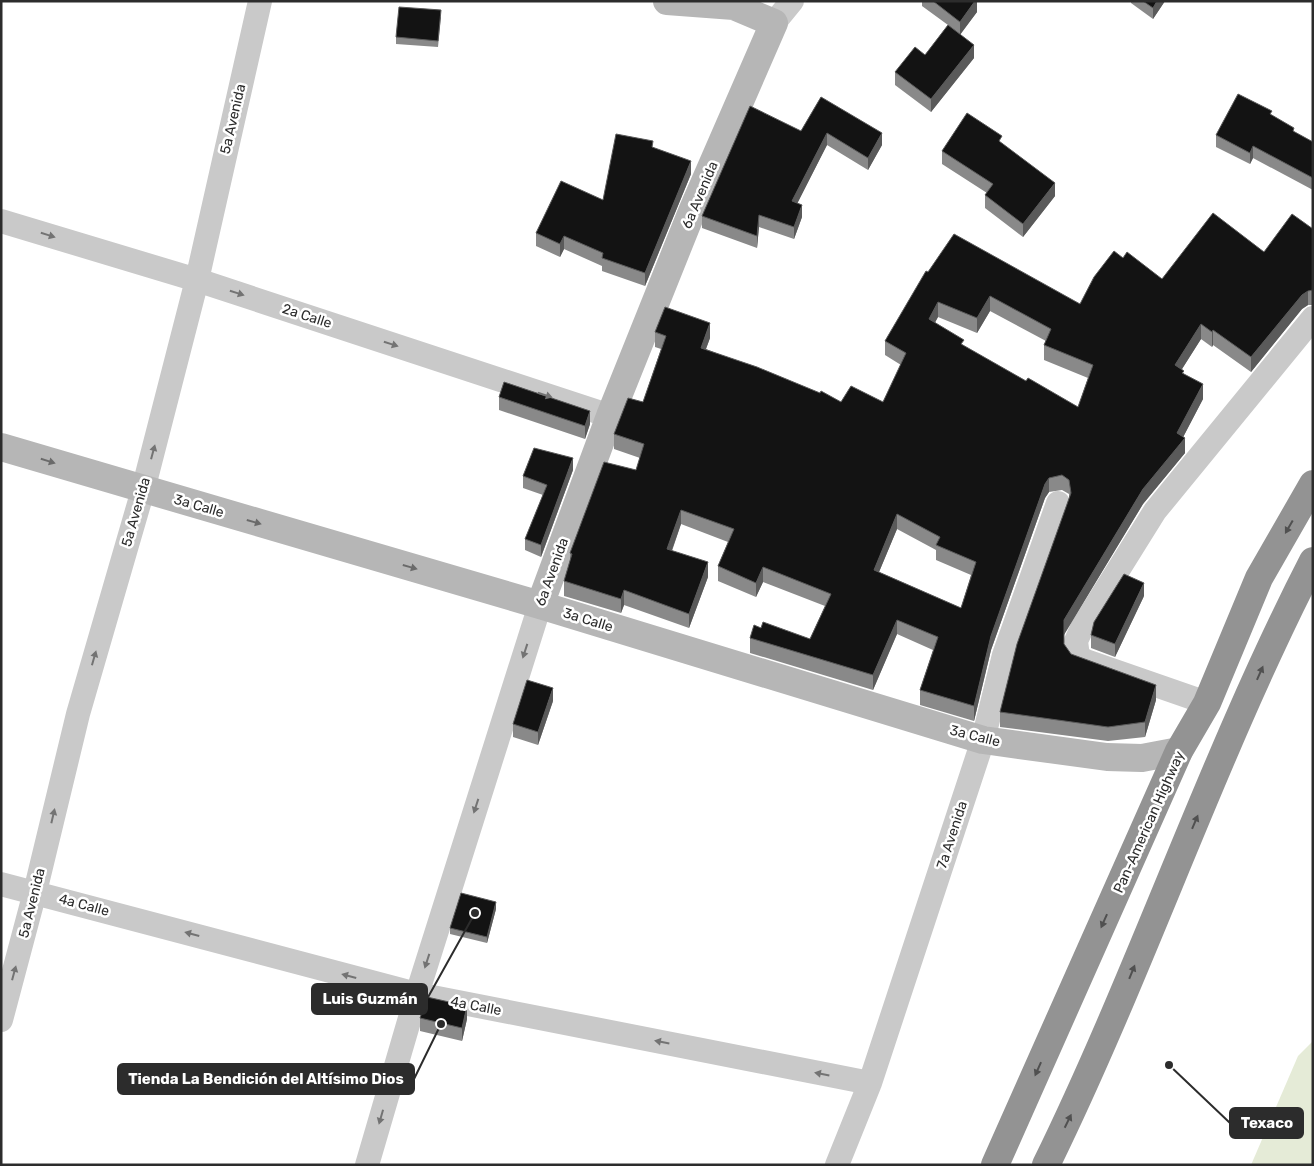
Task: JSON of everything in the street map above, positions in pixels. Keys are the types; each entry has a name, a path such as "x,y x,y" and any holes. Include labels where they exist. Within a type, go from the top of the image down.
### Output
{"highway":[{"name":"Pan-American Highway","path":"995,1165 1179,751 1207,703 1259,578 1313,484"},
{"path":"1046,1165 1086,1084 1162,896 1244,709 1313,561"}],"street":[{"name":"5a Avenida","path":"1,1020 35,892 78,714 143,490 198,280 260,1"},
{"path":"667,1 734,6 774,23"},
{"name":"6a Avenida","path":"367,1165 417,994 540,605 610,416 694,209 774,23 792,1"},
{"name":"2a Calle","path":"1,221 198,280 610,416"},
{"path":"1207,703 1078,657 1076,641 1082,628 1155,512 1313,318"},
{"name":"3a Calle","path":"1,447 540,605 983,740 1107,757 1142,758 1179,751"},
{"name":"7a Avenida","path":"836,1165 870,1083 983,740 1004,655 1058,503"},
{"name":"4a Calle","path":"1,884 417,994 870,1083"}],"green space":[{"path":"1313,1041 1313,1165 1251,1165 1298,1056"}],"building":[{"path":"933,1 975,1 960,22"},
{"path":"1143,1 1157,1 1153,8"},
{"path":"399,7 441,10 438,41 396,37"},
{"path":"948,25 974,45 931,99 895,72 915,47 925,55"},
{"path":"1238,94 1272,111 1270,114 1294,128 1293,131 1313,142 1313,178 1253,146 1250,153 1216,135"},
{"path":"821,97 882,133 868,158 827,133 792,201 802,205 794,227 759,215 757,236 702,216 750,106 801,131"},
{"path":"967,113 1002,136 999,141 1055,183 1023,224 985,195 993,184 942,151"},
{"path":"616,134 653,141 652,147 691,161 645,273 602,258 603,253 564,236 560,244 536,233 561,181 603,200"},
{"path":"1213,213 1264,252 1292,214 1313,229 1313,290 1302,295 1251,357 1213,330 1212,332 1201,324 1175,365 1184,371 1182,373 1203,384 1177,433 1185,438 1143,489 1064,620 1064,644 1071,654 1156,685 1145,722 1108,727 1000,712 1017,644 1071,493 1069,480 1062,475 1049,478 1045,484 991,636 974,706 920,690 938,637 897,620 873,675 750,638 754,625 761,628 763,622 810,639 831,594 763,567 756,583 718,566 734,529 681,510 667,549 708,562 689,614 624,590 621,599 564,581 572,554 570,553 604,462 636,470 644,444 614,434 628,398 643,402 666,336 655,332 665,307 710,323 701,348 757,367 820,393 821,391 841,402 851,386 883,402 906,353 885,341 926,271 928,272 954,234 1080,304 1094,277 1114,251 1123,258 1127,252 1162,279","holes":["990,296 1051,329 1044,345 1093,365 1078,407 1028,378 1026,381 961,344 964,340 929,319 938,302 977,318","897,514 940,537 936,545 976,562 961,608 874,570"]},
{"path":"504,382 590,411 585,426 499,397"},
{"path":"534,448 573,458 541,545 525,539 547,485 523,476"},
{"path":"1124,574 1144,583 1115,644 1091,635 1094,622"},
{"path":"527,680 553,688 538,732 513,724"},
{"path":"461,893 496,902 487,937 450,928"},
{"path":"427,997 467,1006 462,1028 420,1018"}],"place":[{"name":"Luis Guzmán","path":"475,913"},
{"name":"Tienda La Bendición del Altísimo Dios","path":"441,1024"},
{"name":"Texaco","path":"1169,1065"}]}
